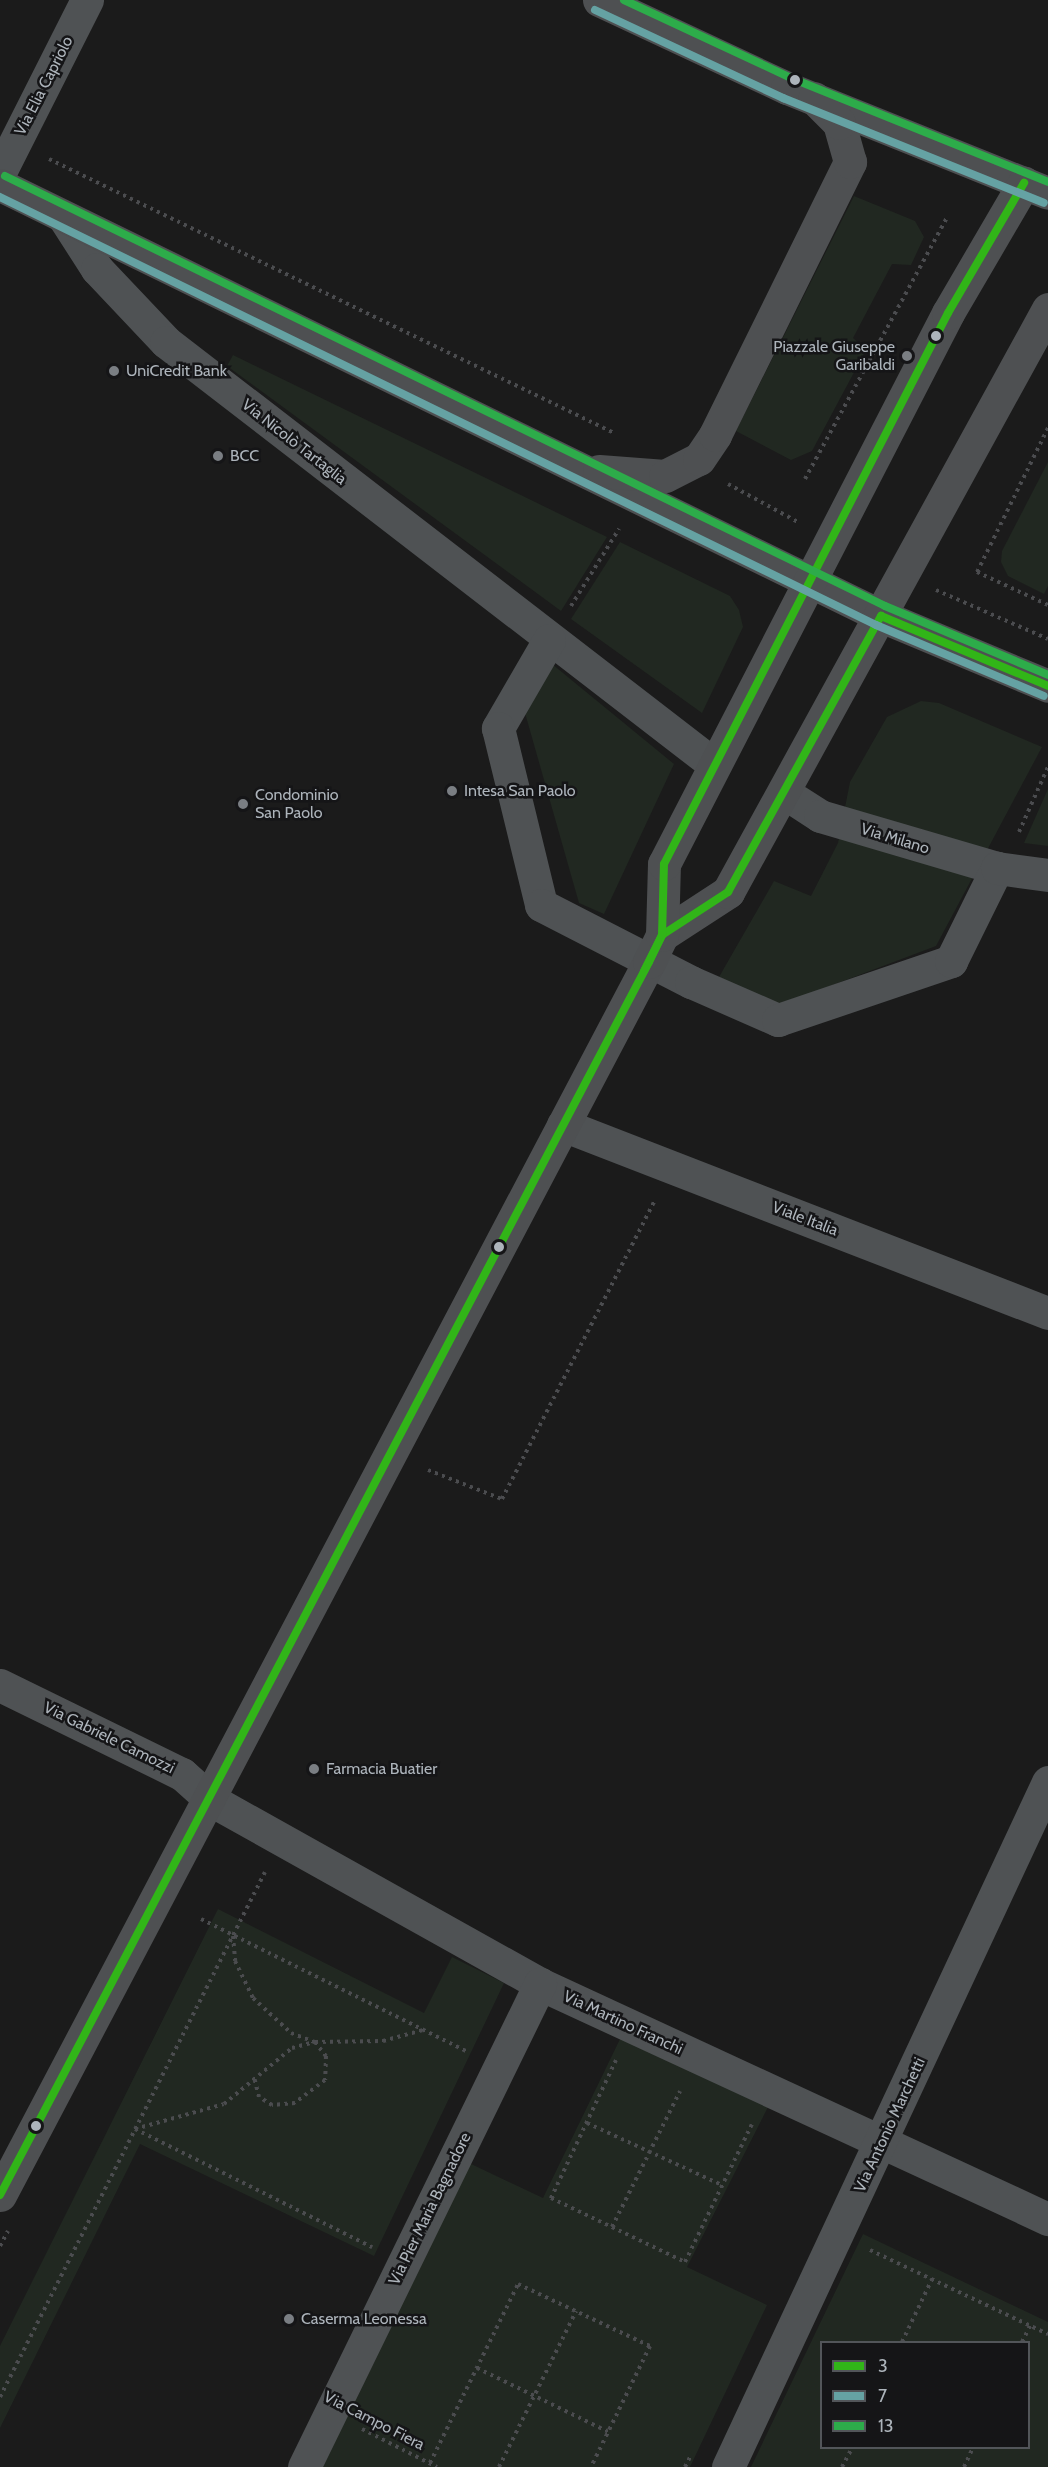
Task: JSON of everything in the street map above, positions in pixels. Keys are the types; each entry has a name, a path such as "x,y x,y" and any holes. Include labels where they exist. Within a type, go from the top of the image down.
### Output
{"main road":[{"path":"0,2195 211,1800 656,949 664,864 832,536 980,253 1036,188 814,98 643,11 599,0"},
{"path":"582,470 665,476 699,459 715,435 850,162 839,123 814,98"},
{"name":"Via Nicolò Tartaglia","path":"0,185 65,219 881,616 1048,686"},
{"path":"656,949 728,892 1048,309"}],"street":[{"name":"Via Elia Capriolo","path":"0,172 87,0"},
{"name":"Via Nicolò Tartaglia","path":"65,219 97,269 166,342 549,639"},
{"path":"703,756 549,639 498,728 541,905 656,949 778,1020 951,961 997,868"},
{"name":"Via Milano","path":"796,801 820,816 997,868 1048,875"},
{"name":"Viale Italia","path":"563,1125 1048,1313"},
{"name":"Via Gabriele Camozzi","path":"0,1685 182,1774 211,1800"},
{"name":"Via Antonio Marchetti","path":"728,2467 882,2143 1048,1782"},
{"name":"Via Martino Franchi","path":"211,1800 540,1984 1048,2219"},
{"name":"Via Pier Maria Bagnadore","path":"304,2467 540,1984"}],"path":[{"path":"16,142 625,437"},
{"path":"805,479 947,218"},
{"path":"1048,428 977,572 1048,605"},
{"path":"687,465 832,536"},
{"path":"567,613 619,529"},
{"path":"905,573 1048,639"},
{"path":"428,1470 502,1499 655,1200"},
{"path":"0,2397 267,1869"},
{"path":"201,1919 466,2051"},
{"path":"233,1936 235,1961 253,1998 291,2033 315,2042 326,2056 325,2080 310,2096 272,2105 259,2097 254,2078"},
{"path":"135,2129 224,2104 277,2056 315,2042 383,2041 423,2030"},
{"path":"619,2055 551,2198 685,2262 754,2119"},
{"path":"612,2227 683,2085"},
{"path":"586,2123 722,2185"},
{"path":"135,2129 372,2248"},
{"path":"865,2248 1048,2334"},
{"path":"903,2341 932,2280"},
{"path":"430,2463 518,2284 650,2346 591,2467"},
{"path":"499,2467 576,2311"},
{"path":"1023,2341 1030,2326"},
{"path":"477,2368 609,2432"},
{"name":"Via Campo Fiera","path":"332,2413 437,2467"},
{"path":"843,2467 852,2449"},
{"path":"964,2467 973,2449"}],"shaded area":[{"path":"854,196 915,221 924,237 911,265 892,264 853,338 866,350 812,451 791,460 736,431"},
{"path":"233,355 607,537 561,611 227,366"},
{"path":"1048,462 1048,586 1044,594 1008,576 1001,562 1002,551"},
{"path":"620,542 730,596 739,610 743,627 702,713 571,619"},
{"path":"552,664 674,764 604,914 579,903 525,713"},
{"path":"921,701 939,703 1042,747 936,946 777,1006 719,977 774,881 811,896 838,843 850,782 887,717"},
{"path":"1048,789 1048,846 1024,843"},
{"path":"218,1909 424,2013 452,1957 504,1983 374,2256 140,2144 0,2428 0,2346"},
{"path":"621,2037 768,2107 687,2267 767,2305 690,2467 321,2467 469,2163 543,2198"},
{"path":"863,2234 1048,2322 1048,2467 751,2467"}],"transit line":[{"name":"13","path":"624,0 791,78 1048,182"},
{"name":"7","path":"595,10 783,98 1044,203"},
{"name":"13","path":"5,176 885,606 1048,675"},
{"name":"3","path":"0,2195 649,962 662,935 664,864 948,313 1024,183"},
{"name":"7","path":"0,197 876,625 1044,696"},
{"name":"3","path":"881,616 1048,686"},
{"name":"3","path":"644,971 662,935 728,892 881,616"}],"place":[{"name":"Piazzale Giuseppe Garibaldi","path":"907,356"},
{"name":"UniCredit Bank","path":"114,371"},
{"name":"BCC","path":"218,456"},
{"name":"Intesa San Paolo","path":"452,791"},
{"name":"Condominio San Paolo","path":"243,804"},
{"name":"Farmacia Buatier","path":"314,1769"},
{"name":"Caserma Leonessa","path":"289,2319"}]}
